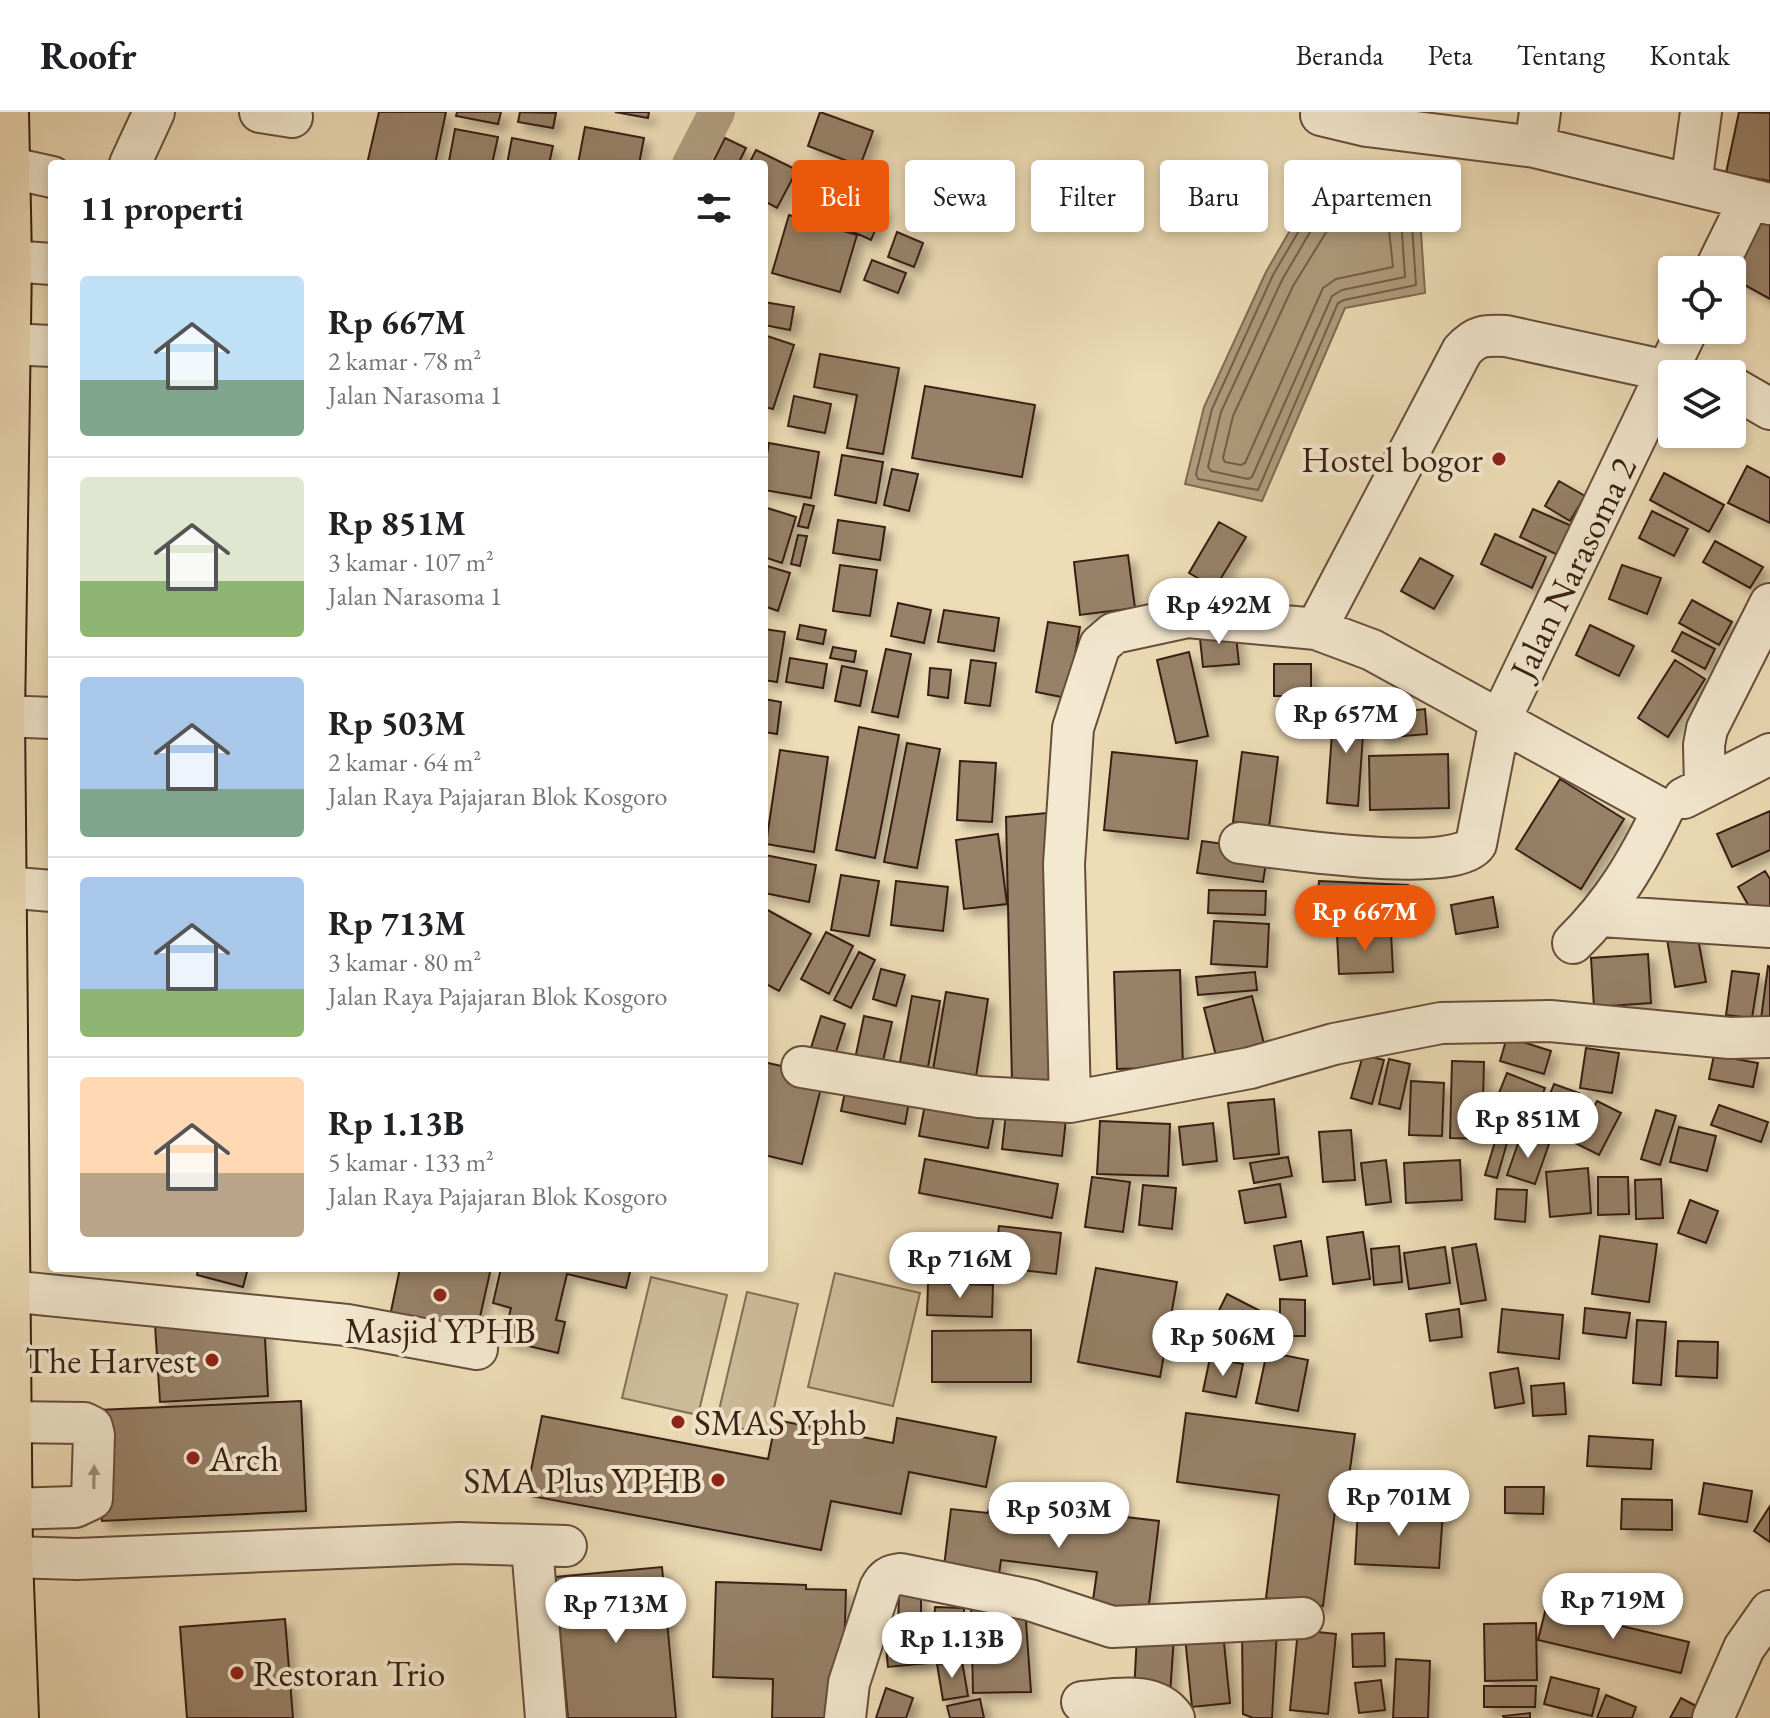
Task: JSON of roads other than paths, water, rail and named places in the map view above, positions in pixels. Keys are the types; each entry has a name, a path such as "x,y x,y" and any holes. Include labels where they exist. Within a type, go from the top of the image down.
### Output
{"highway":[{"path":"6,112 9,261 4,344 2,716 10,1557 16,1718"}],"street":[{"path":"132,160 154,112"},
{"path":"1691,184 1701,112"},
{"path":"1321,115 1367,126 1425,131 1538,129 1691,184 1760,202 1724,256"},
{"path":"7,167 48,176"},
{"path":"9,261 48,264"},
{"path":"1316,629 1462,351 1472,340 1506,336 1658,368"},
{"path":"4,344 48,346"},
{"path":"1746,395 1770,409"},
{"name":"Jalan Narasoma 2","path":"1240,843 1353,856 1440,859 1465,855 1476,844 1500,720 1658,406"},
{"path":"1705,785 1704,745 1707,729 1770,604"},
{"path":"1070,1102 1066,835 1073,728 1100,645 1114,633 1188,617 1316,629 1372,650 1663,810"},
{"path":"2,716 48,718"},
{"path":"1573,943 1601,916 1642,853 1663,810 1705,785 1770,754"},
{"path":"4,887 48,891"},
{"path":"1601,916 1770,927"},
{"path":"802,1067 979,1097 1070,1102 1250,1068 1334,1044 1441,1023 1550,1021 1730,1038 1770,1037"},
{"path":"8,1291 347,1325 477,1349"},
{"path":"9,1422 84,1423 92,1427 94,1435 92,1499 75,1507 10,1509"},
{"path":"10,1557 77,1559 459,1543 549,1546 546,1718"},
{"path":"845,1718 849,1683 880,1588 884,1579 892,1575 901,1574 1030,1600 1112,1627 1303,1618"},
{"path":"1713,1718 1744,1648 1770,1611"},
{"path":"1082,1702 1143,1699 1160,1704 1174,1718"}],"water":[{"path":"1289,232 1421,232 1425,293 1345,308 1262,501 1185,484 1204,407 1266,272"}],"waterway":[{"path":"692,160 717,112"}],"place":[{"name":"Hostel bogor","path":"1499,459"},
{"name":"Masjid YPHB","path":"440,1295"},
{"name":"The Harvest","path":"212,1360"},
{"name":"SMAS Yphb","path":"678,1422"},
{"name":"Arch","path":"193,1458"},
{"name":"SMA Plus YPHB","path":"718,1480"},
{"name":"Restoran Trio","path":"237,1673"}]}
